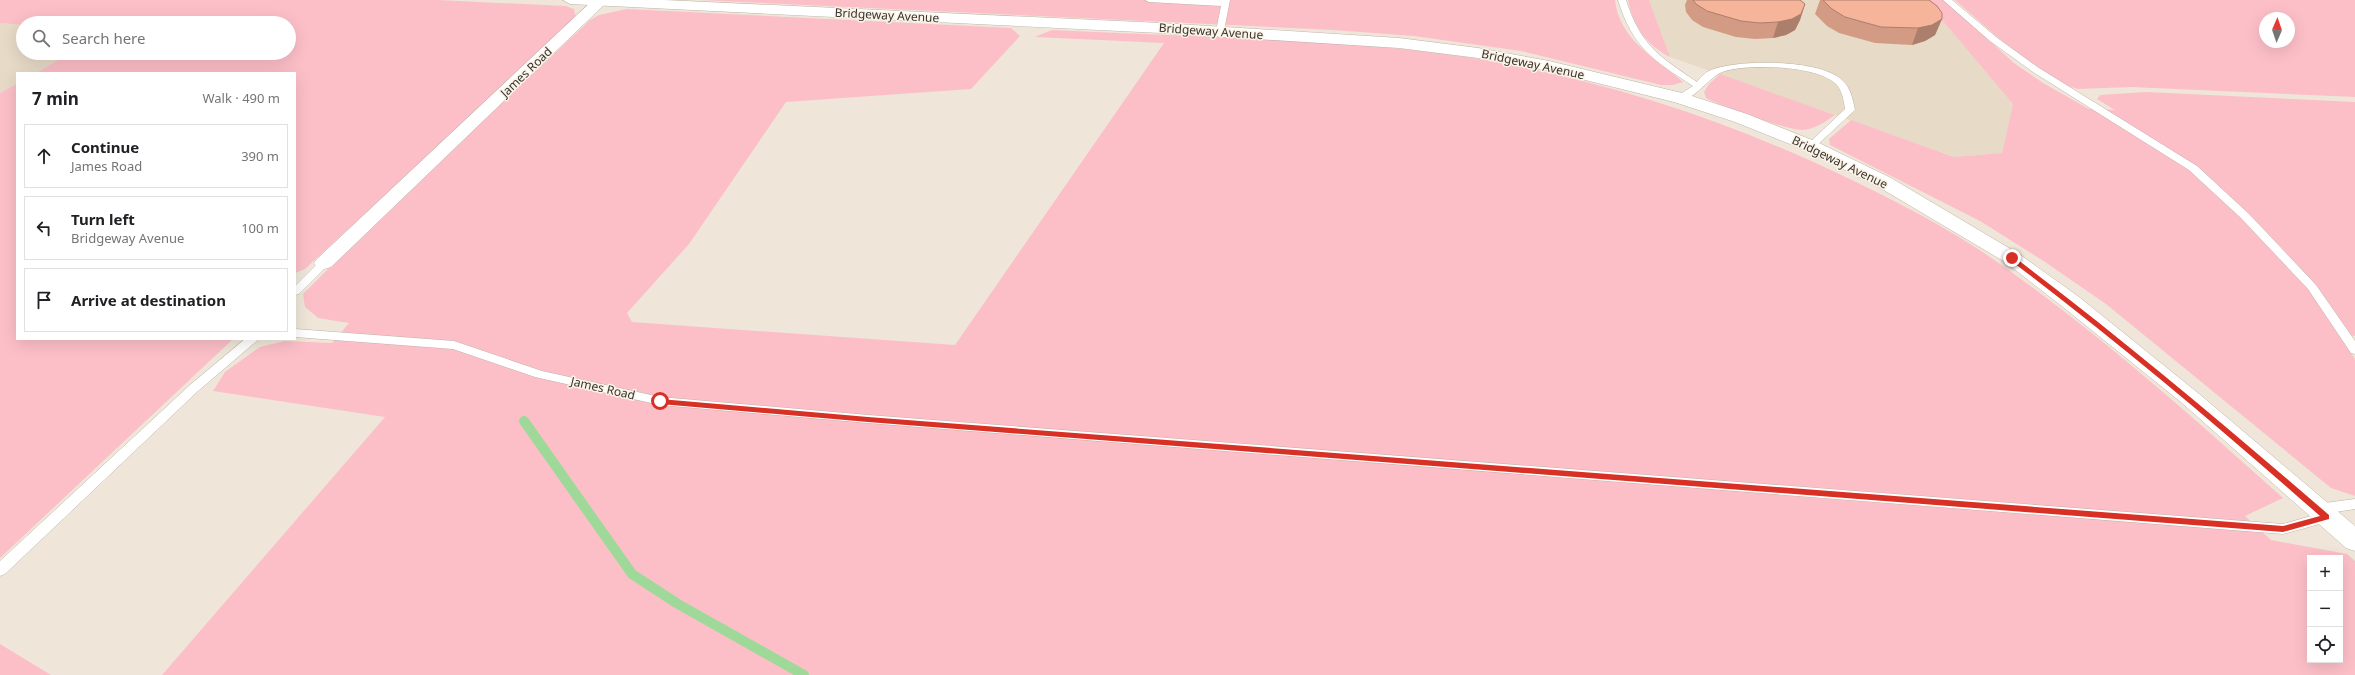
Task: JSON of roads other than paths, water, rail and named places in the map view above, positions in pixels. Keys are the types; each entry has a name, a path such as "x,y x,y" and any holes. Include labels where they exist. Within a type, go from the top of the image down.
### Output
{"street":[{"name":"Bridgeway Avenue","path":"570,0 1220,32 1399,43 1478,53 1549,66 1680,98 1741,118 1811,146 1884,182 2012,258 2071,302 2190,398 2355,541"},
{"name":"James Road","path":"324,263 602,1"}],"lane":[{"path":"1149,0 1226,2 1220,32"},
{"path":"1622,0 1628,22 1643,47 1698,86"},
{"path":"1947,0 1993,39 2036,70 2193,168 2245,216 2312,287 2355,350"},
{"path":"1680,98 1698,86 1713,72 1735,66 1802,69 1822,73 1837,80 1849,100 1850,110 1811,146"},
{"name":"James Road","path":"296,291 324,263"},
{"name":"James Road","path":"296,333 454,345 539,374 660,401 868,419 2283,529 2322,513 2355,504"},
{"path":"0,570 188,393 252,340"}],"waterway":[{"path":"524,421 632,574 678,604 804,675"}]}
